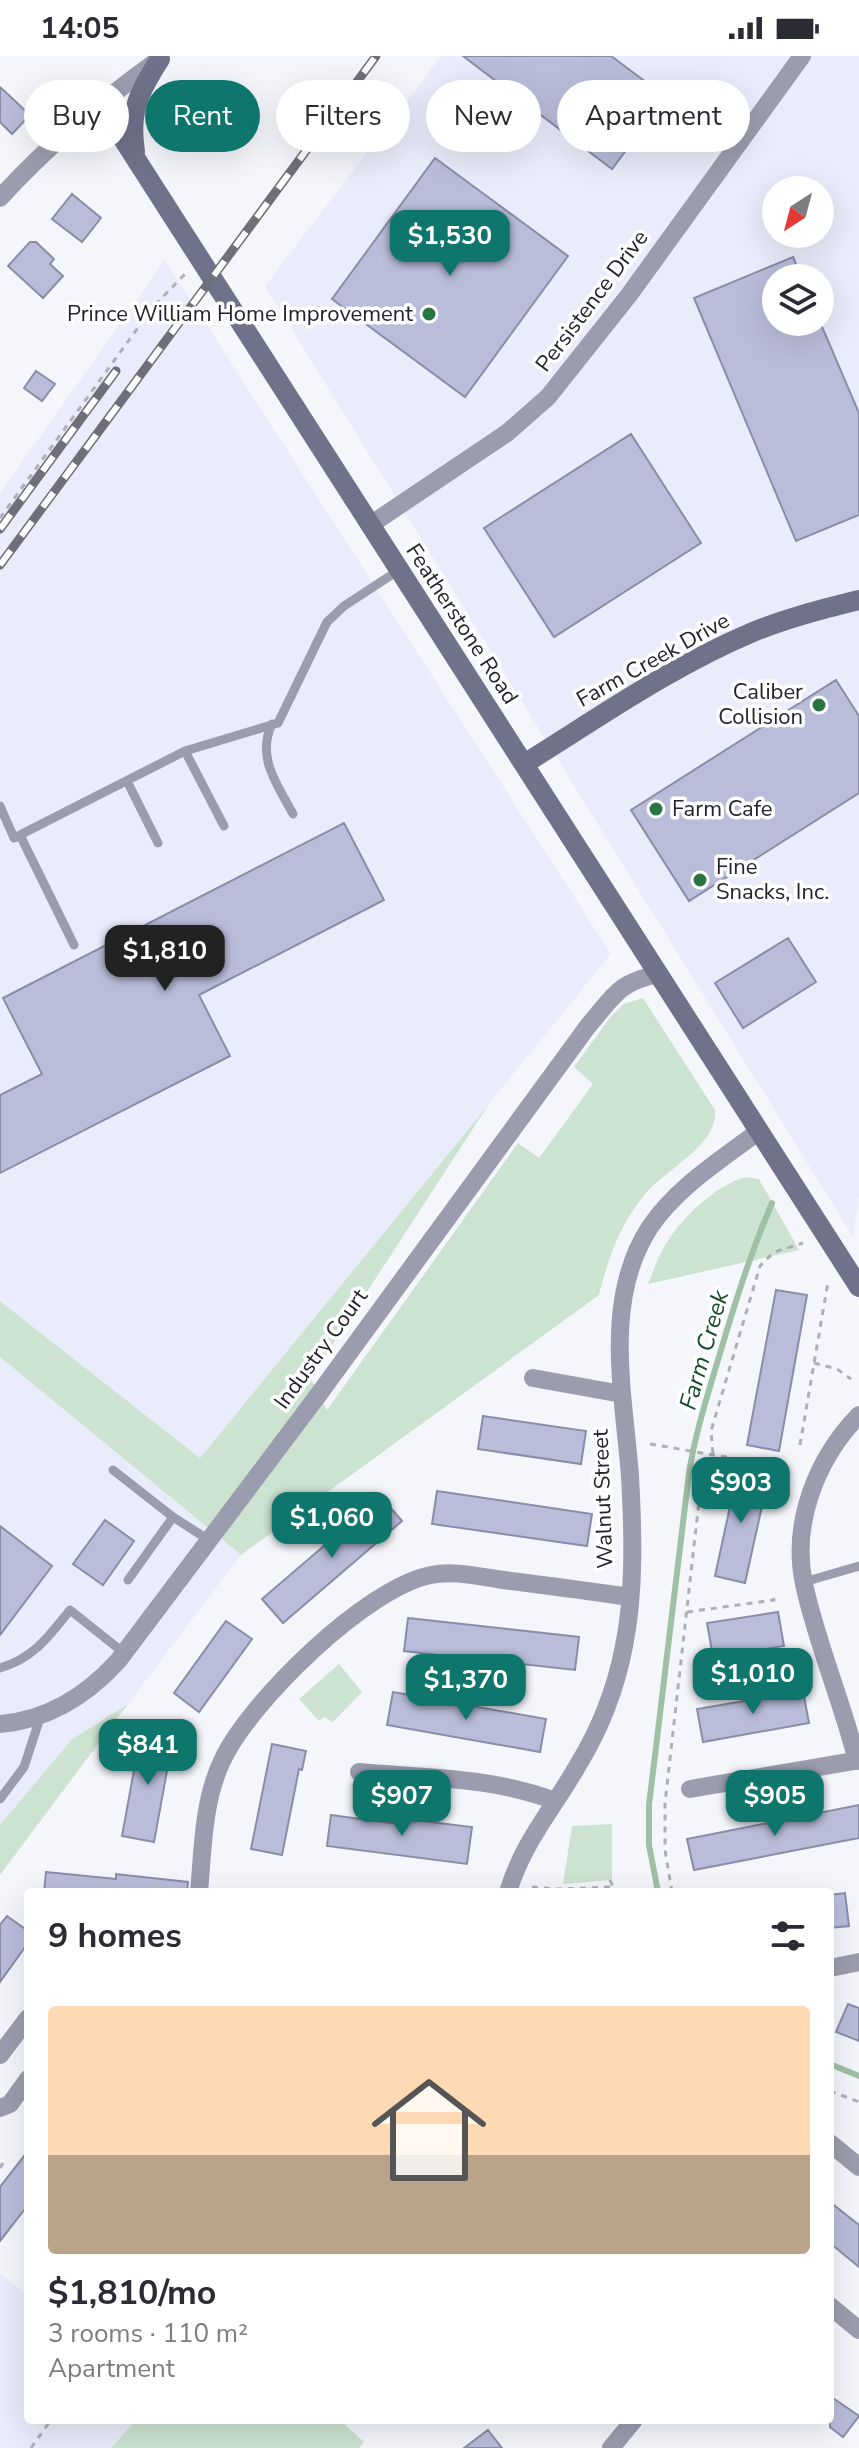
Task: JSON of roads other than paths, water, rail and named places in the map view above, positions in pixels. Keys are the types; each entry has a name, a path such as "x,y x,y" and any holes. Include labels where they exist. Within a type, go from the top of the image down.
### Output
{"street":[{"name":"Persistence Drive","path":"370,525 507,433 548,397 629,295 802,56"},
{"path":"129,81 162,57"},
{"path":"137,160 132,132 133,114 141,91 162,57"},
{"name":"Featherstone Road","path":"129,148 859,1287"},
{"path":"3,190 43,152"},
{"name":"Farm Creek Drive","path":"524,764 640,691 708,653 792,619 859,600"},
{"name":"Industry Court","path":"0,1724 41,1715 82,1694 103,1677 209,1540 588,1026 621,988 634,979 659,974"},
{"name":"Walnut Street","path":"510,1888 532,1835 579,1765 598,1727 614,1686 625,1644 630,1597 630,1478 622,1394 621,1316 625,1288 639,1247 662,1212 682,1191 759,1131"},
{"path":"533,1378 622,1394"},
{"path":"690,1789 858,1761 804,1582 802,1536 807,1503 816,1477 831,1450 859,1415"},
{"path":"199,1888 206,1813 222,1759 247,1721 306,1655 384,1594 411,1579 450,1573 630,1597"},
{"path":"359,1772 499,1784 555,1801"},
{"path":"834,1967 859,1962"},
{"path":"0,2055 24,2023"},
{"path":"0,2108 10,2104 24,2085"},
{"path":"834,2146 859,2167"},
{"path":"834,2309 859,2330"},
{"path":"611,2448 631,2424"}],"lane":[{"path":"0,806 14,838 185,751 278,723 327,622 344,606 399,570"},
{"path":"272,724 265,739 266,762 293,814"},
{"path":"185,751 224,826"},
{"path":"127,781 158,843"},
{"path":"20,835 74,945"},
{"path":"113,1470 173,1517 209,1540"},
{"path":"128,1580 173,1517"},
{"path":"804,1582 859,1566"},
{"path":"0,1668 19,1662 43,1644 70,1610 124,1653"},
{"path":"0,1799 24,1767 41,1715"}],"waterway":[{"name":"Farm Creek","path":"657,1888 649,1845 649,1805 689,1473 730,1320 772,1203"},
{"name":"Farm Creek","path":"834,2066 859,2076"}],"railway":[{"path":"0,565 376,56"},
{"path":"0,529 116,371"}],"place":[{"name":"Prince William Home Improvement","path":"429,314"},
{"name":"Caliber Collision","path":"819,705"},
{"name":"Farm Cafe","path":"656,809"},
{"name":"Fine Snacks, Inc.","path":"700,880"}]}
